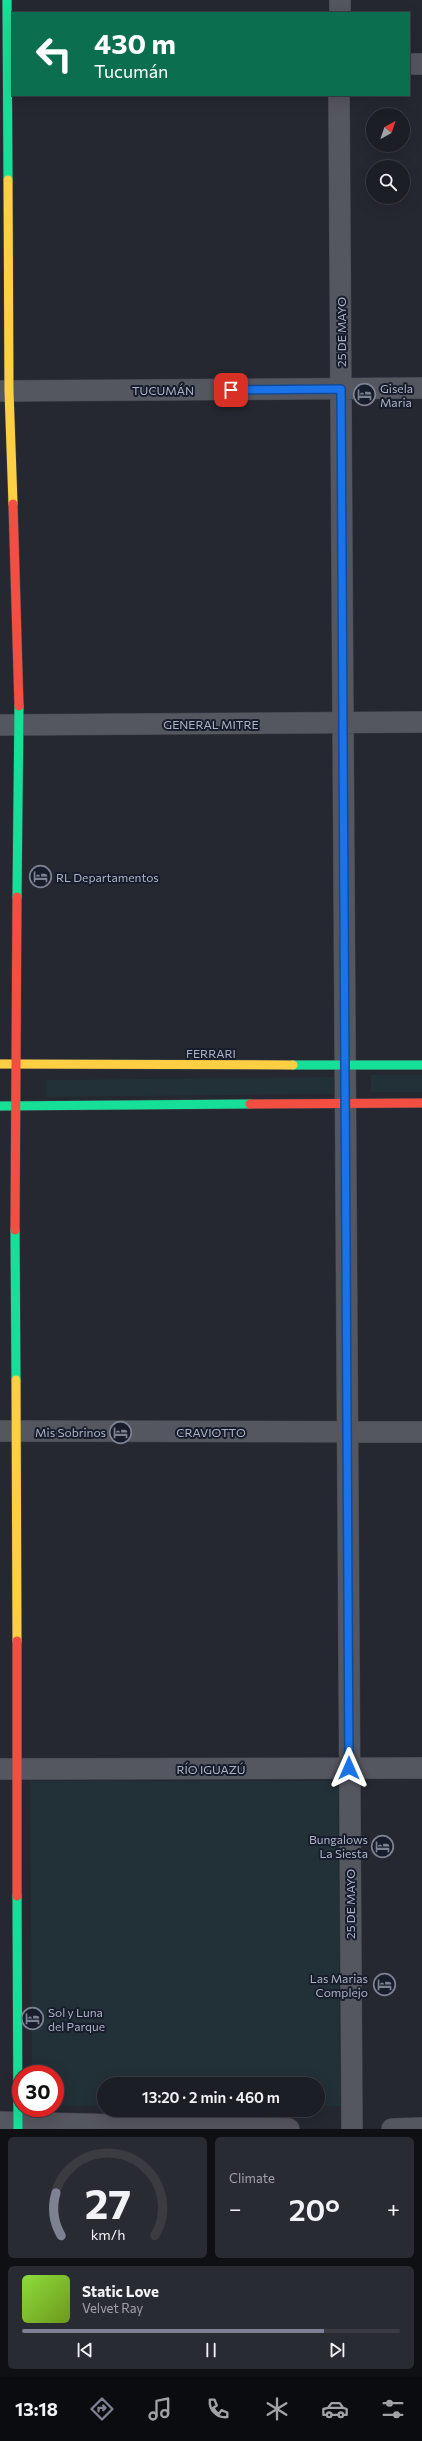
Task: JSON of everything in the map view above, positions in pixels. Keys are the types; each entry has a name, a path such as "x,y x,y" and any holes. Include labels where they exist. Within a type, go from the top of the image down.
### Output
{"street":[{"path":"7,0 5,391 16,1106 8,1431 8,1769 12,2125 289,2129"},
{"path":"340,0 340,12"},
{"path":"410,64 422,64"},
{"name":"25 DE MAYO","path":"339,96 352,2129"},
{"name":"TUCUMÁN","path":"5,391 422,388"},
{"name":"GENERAL MITRE","path":"10,725 422,722"},
{"name":"FERRARI","path":"0,1064 345,1066 422,1064"},
{"path":"0,1106 422,1103"},
{"name":"CRAVIOTTO","path":"8,1431 422,1432"},
{"name":"RÍO IGUAZÚ","path":"8,1769 422,1768"},
{"path":"392,2129 422,2128"}],"shaded area":[{"path":"371,1075 422,1075 422,1092 371,1092"},
{"path":"333,1077 334,1094 46,1097 46,1080"},
{"path":"30,1781 338,1781 340,2106 325,2106 325,2077 97,2077 97,2106 64,2106 64,2065 32,2065"}],"traffic: fast":[{"path":"7,0 8,180"},
{"path":"17,897 19,706"},
{"path":"293,1065 422,1065"},
{"path":"0,1106 250,1104"},
{"path":"15,1230 16,1380"},
{"path":"17,1896 18,2129"}],"traffic: slow":[{"path":"8,180 9,391 13,504"},
{"path":"1,1064 293,1065"},
{"path":"16,1380 17,1641"}],"traffic: jam":[{"path":"13,504 19,706"},
{"path":"15,1230 17,897"},
{"path":"250,1104 422,1103"},
{"path":"17,1641 17,1896"}],"place":[{"name":"Gisela Maria","path":"364,395"},
{"name":"RL Departamentos","path":"40,877"},
{"name":"Mis Sobrinos","path":"121,1432"},
{"name":"Bungalows La Siesta","path":"383,1846"},
{"name":"Las Marias Complejo","path":"384,1985"},
{"name":"Sol y Luna del Parque","path":"33,2019"}],"route":[{"path":"231,390 341,389 349,1768"}]}
